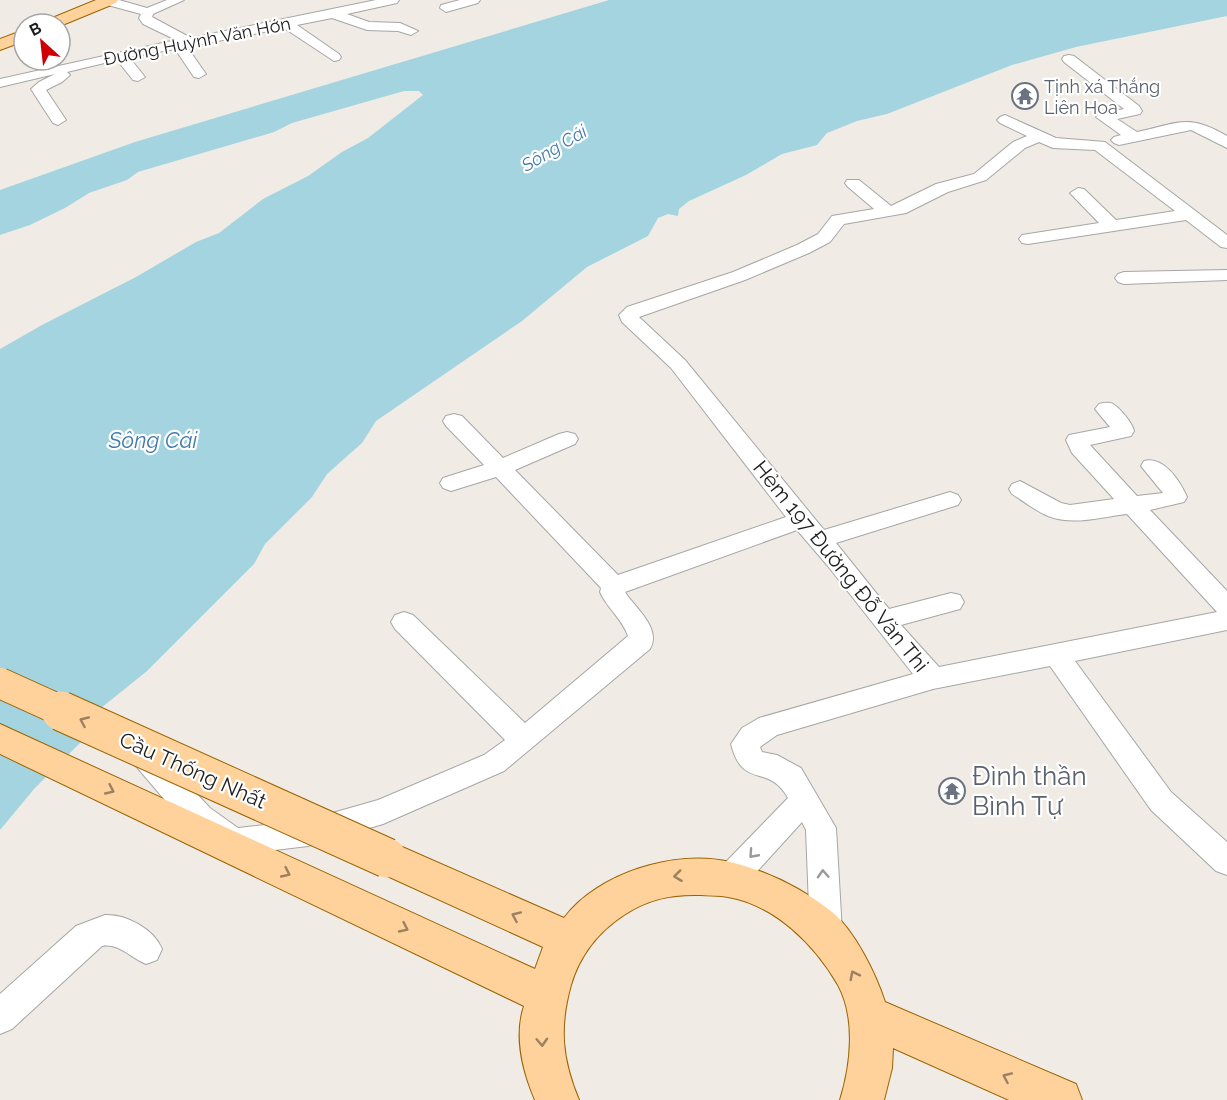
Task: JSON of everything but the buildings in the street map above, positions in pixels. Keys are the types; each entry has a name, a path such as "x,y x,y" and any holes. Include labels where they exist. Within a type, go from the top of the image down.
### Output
{"main road":[{"path":"72,14 101,1"},
{"name":"Cầu Thống Nhất","path":"0,683 570,940"},
{"path":"0,738 545,995"},
{"path":"557,1100 550,1086 543,1056 541,1025 545,995 555,966 570,940 589,918 611,900 637,886 664,878 693,874 731,878 751,883 778,895 804,912 826,932 845,957 860,985 869,1016 872,1042 870,1098"},
{"path":"869,1016 1060,1100"}],"street":[{"path":"101,1 148,12 178,0"},
{"path":"446,8 474,0"},
{"name":"Đường Huỳnh Văn Hớn","path":"72,67 184,43 264,22 286,24 385,1"},
{"path":"148,12 145,18 148,21 184,43 199,74"},
{"path":"331,13 367,26 400,27 411,31"},
{"path":"286,24 334,57"},
{"path":"120,55 138,78"},
{"path":"1069,59 1134,109 1135,111 1104,117 1135,137"},
{"name":"Đường Huỳnh Văn Hớn","path":"0,83 50,72"},
{"path":"58,120 38,89 41,85 59,80 65,72"},
{"path":"1005,120 1060,145 1100,145 1191,125 1200,126 1227,143"},
{"path":"853,183 888,212 911,204 942,188 987,174 1019,145 1039,137"},
{"path":"1100,145 1227,243"},
{"path":"1078,193 1112,226"},
{"name":"Hẻm 197 Đường Đỗ Văn Thi","path":"888,212 838,220 824,238 803,249 739,276 634,311 629,318 666,351 697,386 801,520 820,540 911,656 933,679 1227,620"},
{"path":"1028,239 1190,214"},
{"path":"1124,278 1227,275"},
{"path":"1106,409 1124,429 1123,431 1085,437 1077,443 1227,607"},
{"path":"454,421 614,586"},
{"path":"451,483 501,468 567,440"},
{"path":"1020,489 1055,510 1070,513 1169,501 1176,497 1173,490 1152,466"},
{"path":"820,540 950,500"},
{"path":"614,586 801,520"},
{"path":"125,735 200,817 234,842 308,832 383,811 494,763 641,642 642,636 639,630 612,592 614,586"},
{"path":"884,620 951,602"},
{"path":"404,622 524,740"},
{"path":"1056,653 1161,801 1227,861"},
{"path":"826,932 821,828 791,777 767,763 756,764 748,755 745,744 752,736 769,726 933,679"},
{"path":"731,878 788,816 806,801"},
{"path":"0,1017 87,937 100,930 118,929 146,949"}],"water":[{"name":"Sông Cái","path":"609,0 1227,0 1227,16 1076,47 1012,65 887,114 857,121 827,133 817,145 782,154 746,175 689,201 679,209 678,216 668,214 658,218 648,236 587,267 522,321 376,421 362,443 327,474 312,497 265,544 254,564 147,671 101,708 81,742 34,789 0,830 0,349 136,277 196,242 219,233 263,199 308,176 342,152 368,138 423,95 419,91 404,91 292,123 274,132 138,172 127,180 89,193 30,225 0,235 0,190 135,142"}],"place":[{"name":"Tịnh xá Thắng Liên Hoa","path":"1025,96"},
{"name":"Đình thần Bình Tự","path":"952,791"}]}
